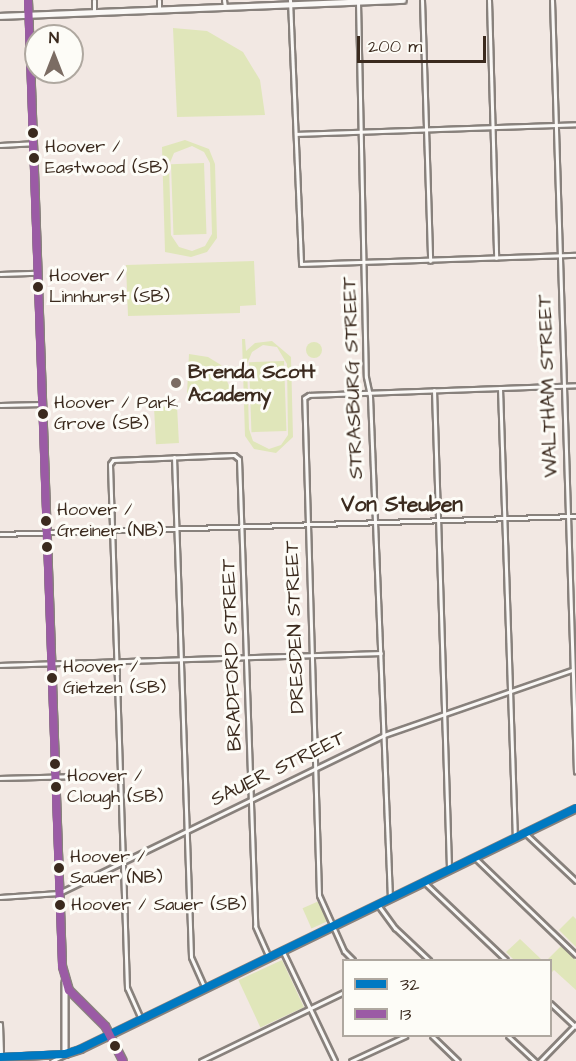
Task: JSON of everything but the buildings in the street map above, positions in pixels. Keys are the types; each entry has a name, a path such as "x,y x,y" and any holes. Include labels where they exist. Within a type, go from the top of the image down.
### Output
{"main road":[{"path":"28,0 59,893 65,982 77,1000 103,1022 123,1061"}],"street":[{"path":"94,0 94,12"},
{"path":"159,0 159,10"},
{"path":"225,0 225,7"},
{"path":"0,16 225,7 290,2 403,0"},
{"path":"422,0 430,261"},
{"path":"489,0 496,258"},
{"name":"WALTHAM STREET","path":"552,0 576,772"},
{"name":"STRASBURG STREET","path":"358,1 368,392 390,898"},
{"path":"290,2 301,264 576,255"},
{"path":"296,134 576,124"},
{"path":"0,145 33,143"},
{"path":"0,274 38,273"},
{"path":"368,392 576,386"},
{"path":"500,388 515,838"},
{"path":"434,390 449,869"},
{"name":"DRESDEN STREET","path":"352,959 344,951 319,895 304,401 309,395 368,392"},
{"path":"0,405 43,404"},
{"path":"141,1019 127,988 112,530 112,460 174,457 191,957 205,988"},
{"name":"BRADFORD STREET","path":"174,457 238,457 255,926 269,957"},
{"path":"0,534 576,516"},
{"path":"0,665 381,653"},
{"name":"SAUER STREET","path":"0,897 59,893 384,735 572,670"},
{"path":"0,778 120,775"},
{"path":"52,1061 576,808"},
{"path":"525,833 576,882"},
{"path":"474,857 576,954"},
{"path":"424,882 505,959"},
{"path":"378,904 395,928 428,959"},
{"path":"282,951 335,1061"},
{"path":"65,982 65,1054"},
{"path":"201,1061 342,993"},
{"path":"540,1061 575,1026 552,1005"},
{"path":"0,1024 1,1057 65,1054"},
{"path":"351,1061 401,1037"},
{"path":"434,1037 458,1061"},
{"path":"510,1037 535,1061"}],"green space":[{"path":"173,28 207,31 243,52 260,80 265,115 177,117"},
{"path":"185,140 209,149 215,164 217,238 207,252 191,257 165,252 162,147","holes":["192,146 204,152 210,163 212,234 205,246 192,251 179,247 171,235 169,165 174,153"]},
{"path":"204,163 206,234 173,235 171,164"},
{"path":"254,261 256,305 240,306 240,313 128,316 126,265"},
{"path":"242,339 245,339 246,351 255,343 272,341 291,357 293,437 276,453 254,449 245,436","holes":["263,345 277,347 287,364 288,435 281,445 269,449 253,441 249,429 247,364 252,352"]},
{"path":"314,342 320,344 322,350 320,356 314,358 308,356 306,350 308,344"},
{"path":"189,354 208,357 221,365 232,394 192,399 187,394"},
{"path":"284,361 286,431 251,432 249,362"},
{"path":"177,406 179,443 156,444 154,407"},
{"path":"319,901 328,921 312,928 303,908"},
{"path":"573,916 576,919 576,947 559,930"},
{"path":"520,939 541,959 513,959 506,952"},
{"path":"561,946 576,960 576,990 554,970 552,972 552,959 548,959"},
{"path":"282,960 304,1007 260,1027 238,980"}],"transit line":[{"name":"13","path":"28,0 62,966 69,990 105,1026 123,1061"},
{"name":"32","path":"0,1057 65,1054 80,1049 576,808"}],"place":[{"name":"Hoover / Eastwood (SB)","path":"34,158"},
{"name":"Hoover / Linnhurst (SB)","path":"38,287"},
{"name":"Brenda Scott Academy","path":"176,383"},
{"name":"Hoover / Park Grove (SB)","path":"43,414"},
{"name":"Hoover / Greiner (NB)","path":"46,521"},
{"name":"Hoover / Gietzen (SB)","path":"52,678"},
{"name":"Hoover / Clough (SB)","path":"56,787"},
{"name":"Hoover / Sauer (NB)","path":"59,868"},
{"name":"Hoover / Sauer (SB)","path":"60,905"}],"district":[{"name":"Von Steuben","path":"402,505"}]}
